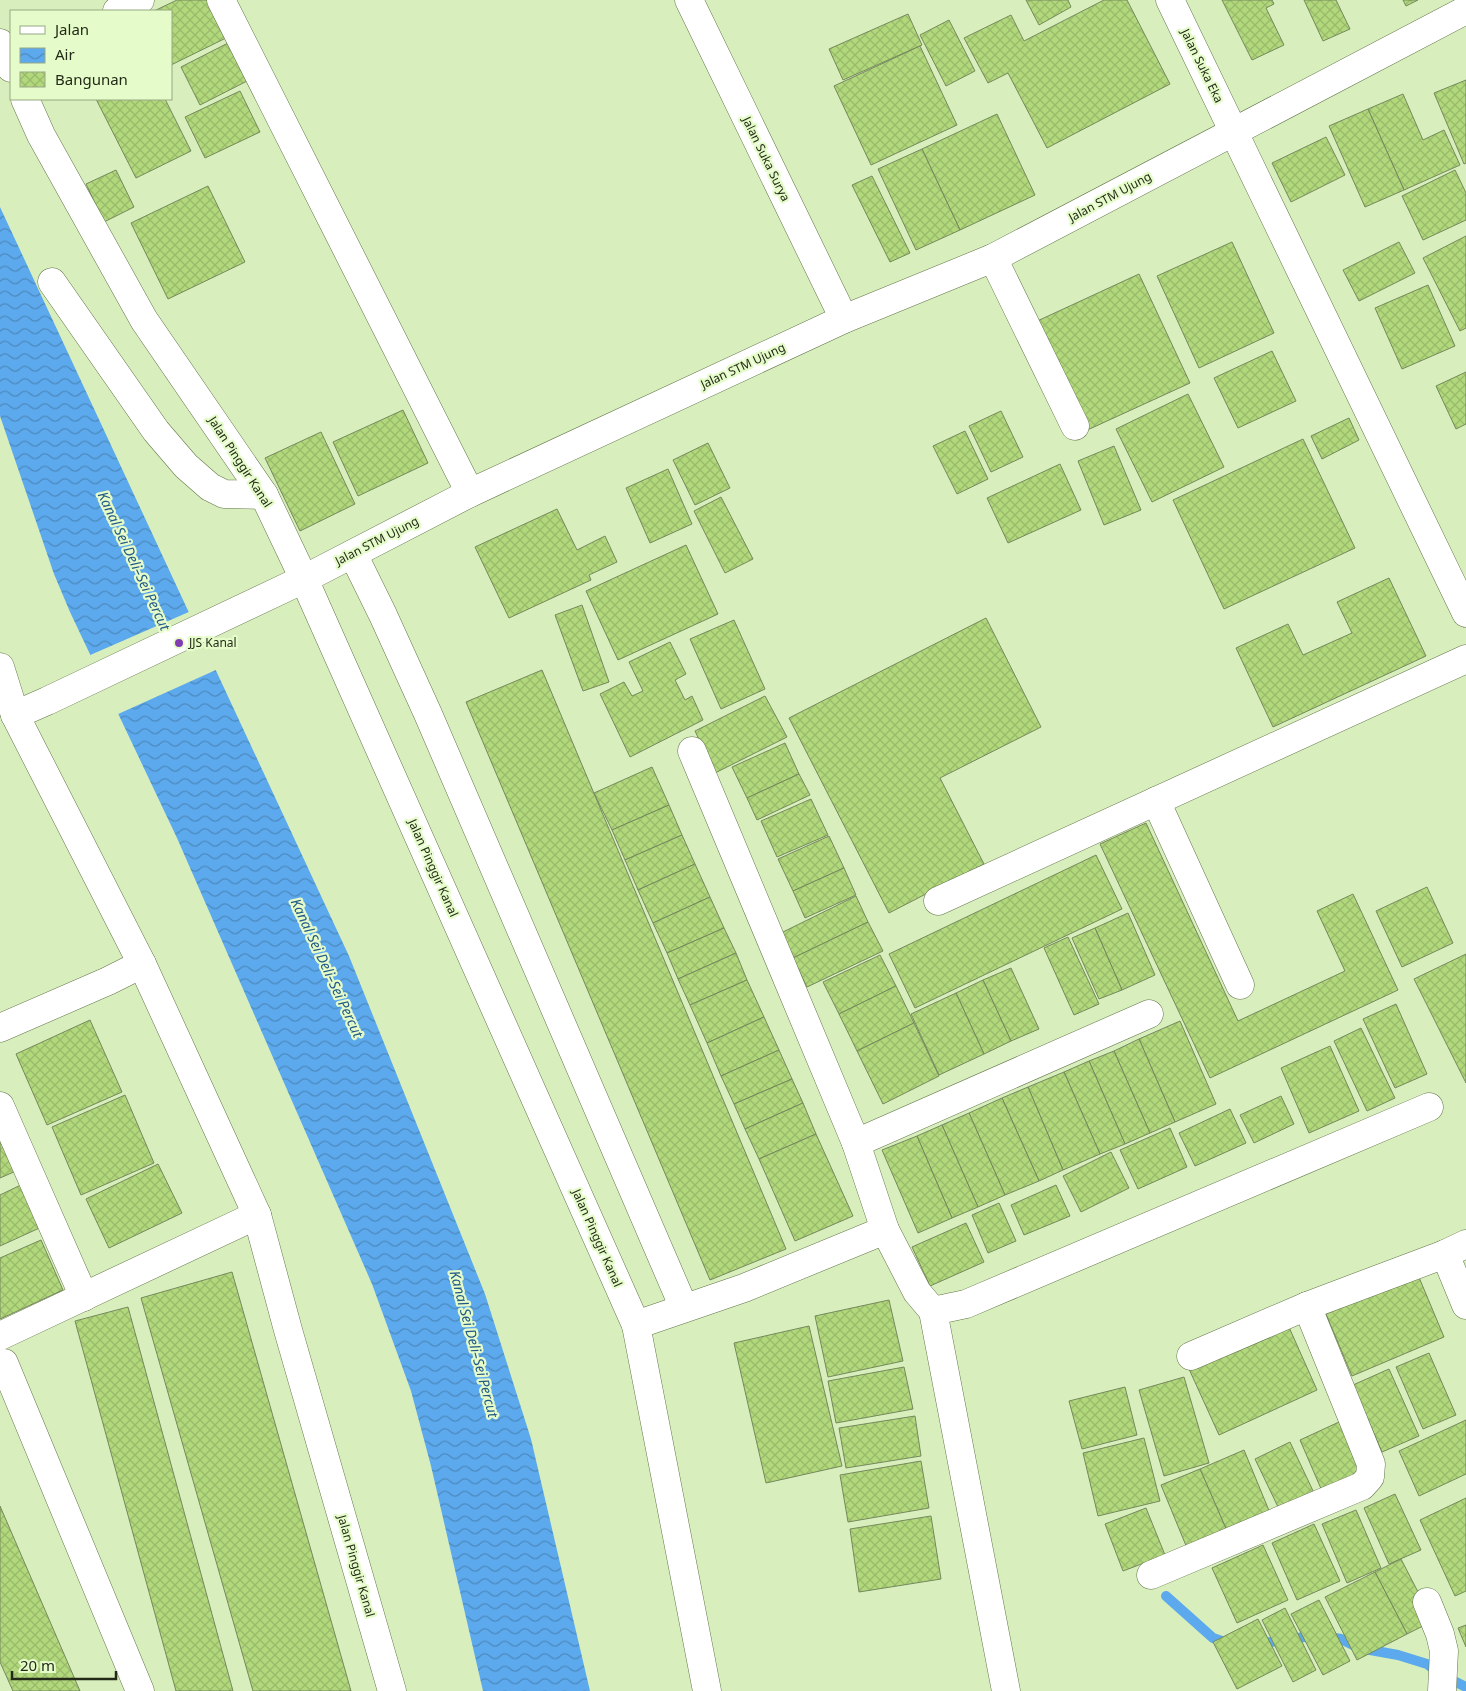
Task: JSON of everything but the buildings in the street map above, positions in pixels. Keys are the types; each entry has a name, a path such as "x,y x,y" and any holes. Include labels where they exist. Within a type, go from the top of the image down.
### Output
{"street":[{"path":"119,10 140,0"},
{"path":"221,0 470,493"},
{"name":"Jalan Suka Surya","path":"689,0 844,319"},
{"name":"Jalan Suka Eka","path":"1170,0 1466,613"},
{"name":"Jalan STM Ujung","path":"15,715 47,702 296,583 470,493 844,319 993,258 1466,10"},
{"name":"Jalan Pinggir Kanal","path":"25,100 41,135 144,320 264,495 296,583 636,1325 707,1691"},
{"path":"993,258 1075,426"},
{"path":"52,282 156,431 186,466 210,487 224,494 264,495"},
{"path":"353,554 428,714 684,1308"},
{"path":"938,901 1466,659"},
{"name":"Jalan Pinggir Kanal","path":"0,667 15,715 142,964 257,1215 288,1330 392,1691"},
{"path":"692,751 856,1143 885,1230 917,1292 933,1310 1006,1691"},
{"path":"1156,801 1240,985"},
{"path":"0,1028 108,981 142,964"},
{"path":"856,1143 1149,1014"},
{"path":"0,1106 84,1297"},
{"path":"933,1310 966,1304 1429,1107"},
{"path":"0,1336 257,1215"},
{"path":"636,1325 744,1288 885,1230"},
{"path":"1191,1356 1307,1306 1456,1249 1466,1305"},
{"path":"1151,1575 1362,1486 1370,1477 1371,1464 1307,1306"},
{"path":"4,1363 140,1691"},
{"path":"1427,1602 1440,1634 1444,1651 1442,1691"}],"water":[{"name":"Kanal Sei Deli–Sei Percut","path":"0,207 349,956 485,1294 531,1439 590,1691 483,1691 431,1466 411,1391 372,1284 177,838 70,612 54,574 0,416"}],"pier":[{"path":"191,611 218,669 116,715 88,656"}],"waterway":[{"path":"1166,1596 1213,1638 1231,1644"},
{"path":"1257,1644 1318,1635 1341,1639 1359,1648 1398,1655 1427,1664 1442,1675 1466,1687"}],"place":[{"name":"JJS Kanal","path":"179,643"}]}
